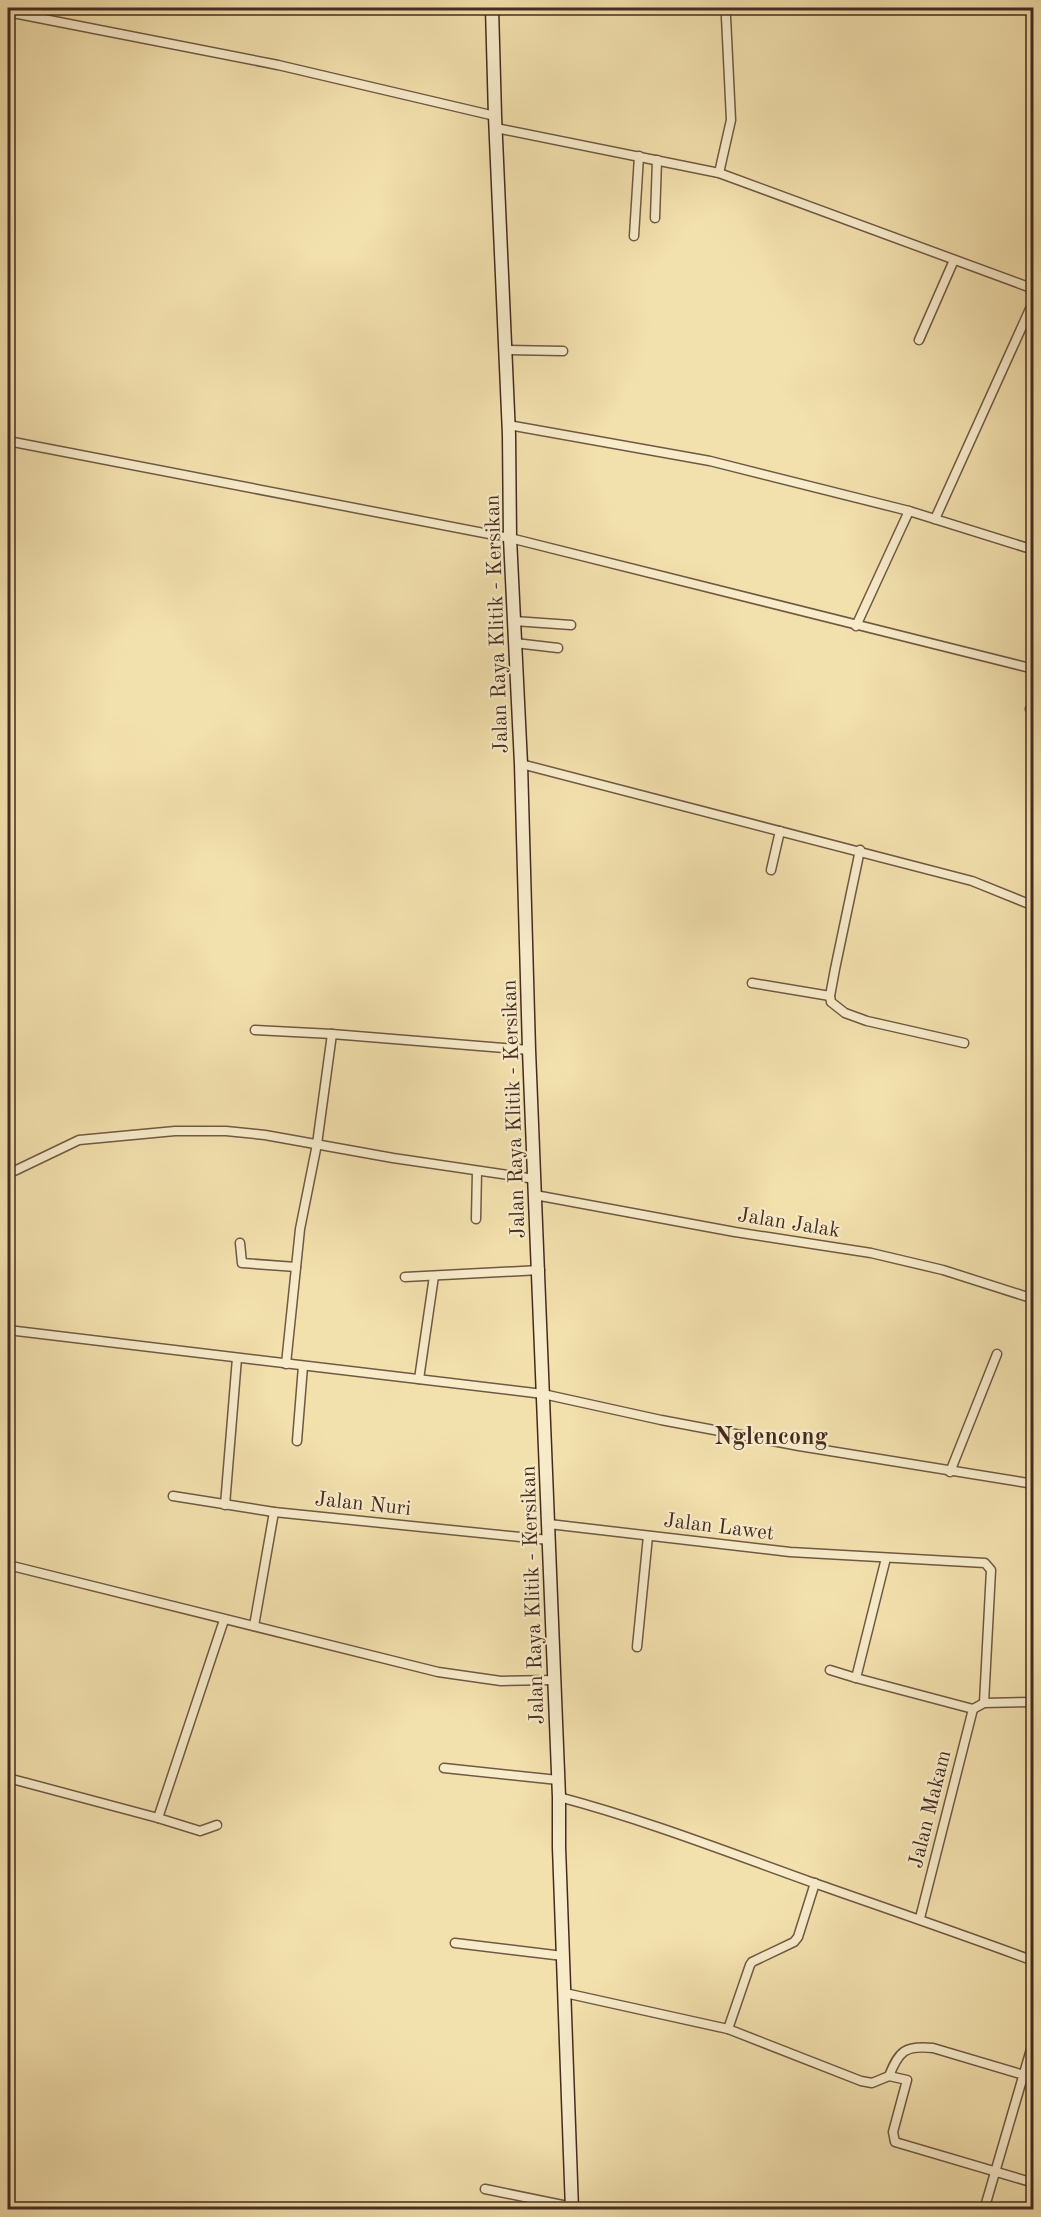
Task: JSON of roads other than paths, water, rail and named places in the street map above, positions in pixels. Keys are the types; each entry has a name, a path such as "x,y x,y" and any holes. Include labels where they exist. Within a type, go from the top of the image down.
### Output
{"street":[{"name":"Jalan Raya Klitik - Kersikan","path":"492,8 508,425 510,538 521,764 529,1050 540,1270 572,2208"},
{"path":"8,12 278,65 495,122 719,173 1034,289"},
{"path":"719,173 731,120 726,17"},
{"path":"634,236 639,156"},
{"path":"655,218 657,160"},
{"path":"919,340 954,260"},
{"path":"935,519 1034,300"},
{"path":"505,350 562,351"},
{"path":"508,425 710,461 909,511 1034,550"},
{"path":"8,441 510,538 1034,669"},
{"path":"856,626 909,511"},
{"path":"514,621 571,625"},
{"path":"515,643 558,648"},
{"path":"1030,709 1034,699"},
{"path":"521,764 860,850 972,881 1034,906"},
{"path":"771,870 780,831"},
{"path":"860,850 830,996 831,1002 837,1008 867,1021 964,1042"},
{"path":"752,983 830,996"},
{"path":"255,1030 529,1050"},
{"path":"286,1364 300,1229 317,1144 332,1034"},
{"path":"8,1174 72,1142 110,1136 175,1131 226,1131 265,1135 535,1179"},
{"path":"476,1219 477,1171"},
{"name":"Jalan Jalak","path":"535,1194 735,1232 871,1253 943,1270 1034,1299"},
{"path":"240,1243 242,1263 296,1267"},
{"path":"405,1277 540,1270"},
{"path":"419,1379 434,1276"},
{"path":"8,1330 543,1394 684,1424 950,1472 1034,1484"},
{"path":"950,1472 997,1354"},
{"path":"225,1505 237,1358"},
{"path":"297,1441 303,1366"},
{"name":"Jalan Nuri","path":"173,1496 274,1512 549,1540"},
{"path":"254,1626 274,1512"},
{"name":"Jalan Lawet","path":"549,1524 790,1552 986,1563 991,1570 984,1703"},
{"path":"637,1647 648,1536"},
{"path":"856,1678 886,1558"},
{"path":"8,1565 438,1672 492,1681 554,1680"},
{"path":"158,1818 224,1620"},
{"path":"830,1670 973,1709 984,1703 1034,1702"},
{"name":"Jalan Makam","path":"920,1918 973,1709"},
{"path":"444,1768 558,1780"},
{"path":"8,1778 200,1831 217,1825"},
{"path":"559,1797 601,1808 920,1918 1034,1961"},
{"path":"728,2029 750,1965 794,1942 798,1937 815,1883"},
{"path":"454,1943 563,1956"},
{"path":"565,1993 728,2029 861,2081 872,2083 889,2076 907,2080 893,2132 895,2142 1034,2183"},
{"path":"984,2210 1032,2053 1034,2039"},
{"path":"889,2076 901,2052 918,2046 933,2048 1024,2075"},
{"path":"485,2189 587,2210"}],"district":[{"name":"Nglencong","path":"771,1436"}]}
